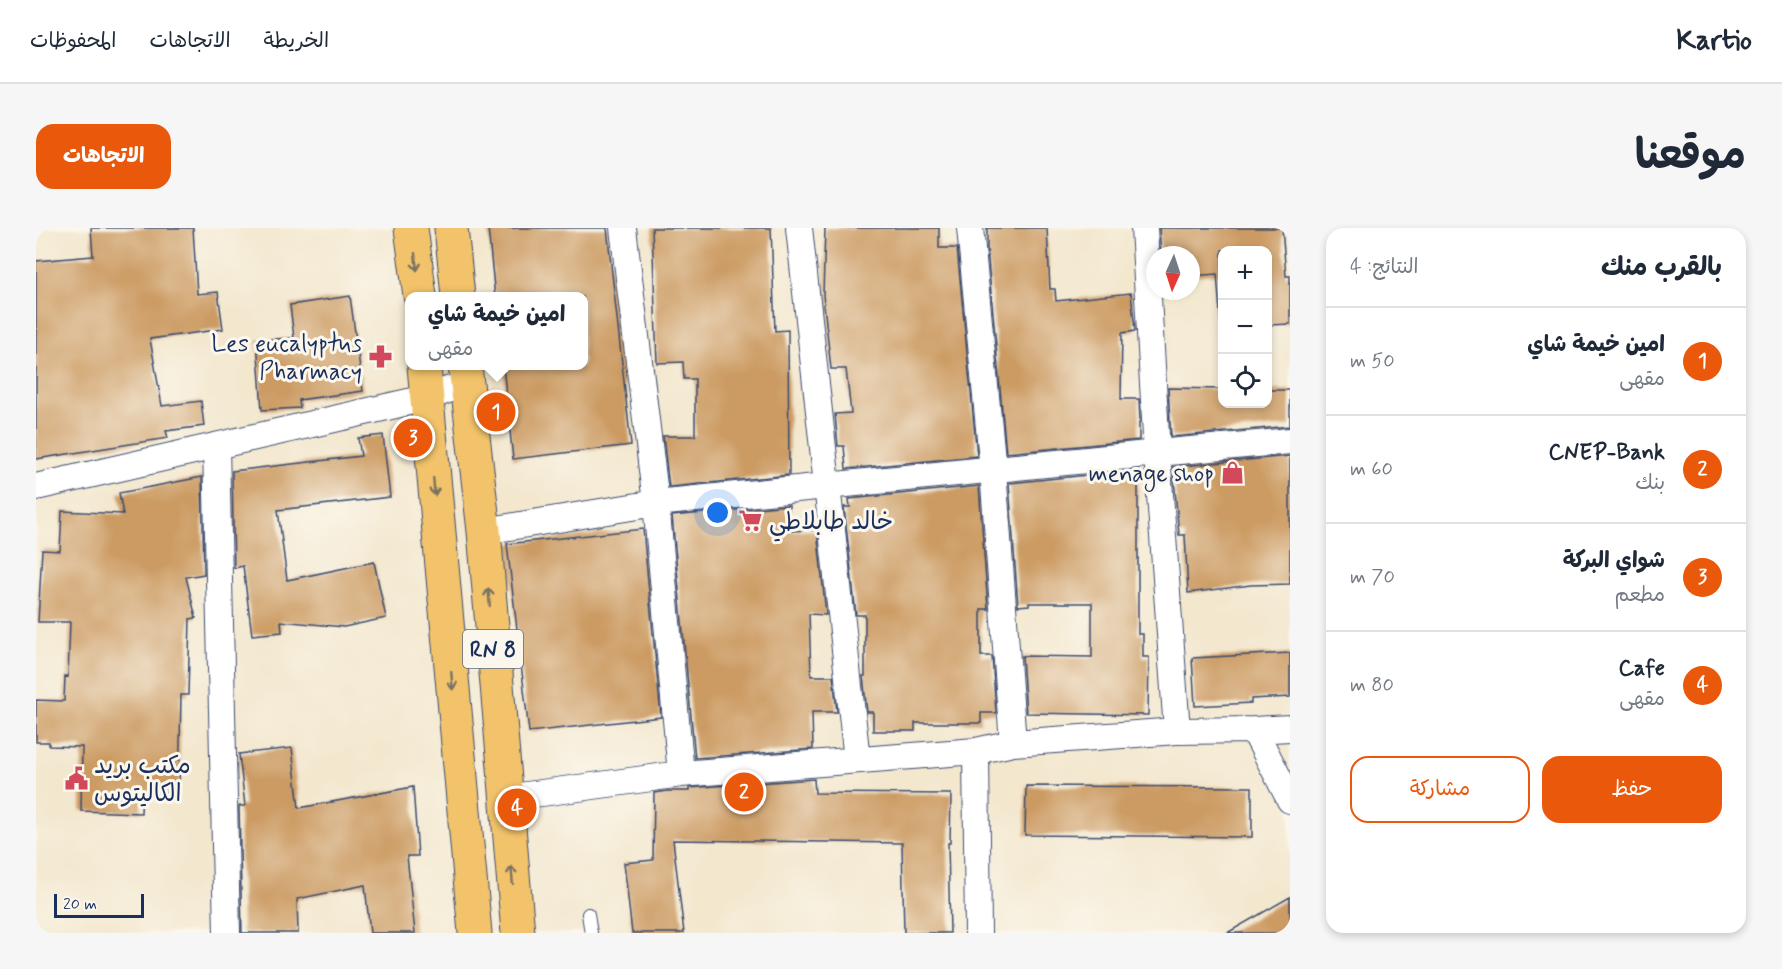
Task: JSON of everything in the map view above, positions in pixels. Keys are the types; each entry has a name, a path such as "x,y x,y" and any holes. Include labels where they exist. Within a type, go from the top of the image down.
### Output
{"main road":[{"path":"411,228 419,292"},
{"path":"451,228 457,292"},
{"name":"RN 8","path":"424,370 475,933"},
{"name":"RN 8","path":"466,374 484,531 518,933"}],"street":[{"path":"622,228 656,503 681,774"},
{"path":"799,228 857,760"},
{"path":"970,228 993,470 1013,743"},
{"path":"1144,228 1157,453 1178,731"},
{"path":"36,487 426,398 466,374"},
{"path":"484,531 656,503 1290,441"},
{"path":"216,446 227,933"},
{"path":"505,798 681,774 976,751 1013,743 1178,731 1290,728"},
{"path":"1254,730 1290,800"},
{"path":"976,751 978,933"}],"lane":[{"path":"588,914 591,933"}],"building":[{"path":"91,228 193,228 197,294 218,292 223,329 150,339 162,406 201,401 204,426 166,431 168,438 36,459 36,261 93,256"},
{"path":"488,228 607,228 631,445 513,459 503,370 588,370 588,292 494,292"},
{"path":"652,228 771,228 775,331 788,330 789,475 669,487 663,436 695,436 695,379 684,379 683,362 657,363"},
{"path":"825,228 939,228 939,248 957,248 977,456 846,469 844,446 838,446 835,414 851,413 846,369 831,369 823,295"},
{"path":"987,228 1047,228 1050,289 1055,289 1056,301 1131,293 1135,331 1122,333 1121,399 1139,399 1139,440 1006,453"},
{"path":"1159,228 1282,228 1286,276 1290,276 1290,324 1272,325 1272,246 1218,246 1218,287 1217,274 1200,275 1200,246 1160,246"},
{"path":"350,296 363,391 299,400 300,408 262,410 257,340 294,338 290,305"},
{"path":"1168,388 1218,389 1218,408 1272,408 1272,390 1290,390 1290,426 1171,437"},
{"path":"383,435 390,497 278,510 287,580 374,562 386,618 344,627 281,621 282,632 252,635 243,566 234,568 232,471 361,456 358,438"},
{"path":"1290,456 1290,584 1251,585 1188,593 1185,535 1179,535 1173,467"},
{"path":"1138,470 1138,634 1143,634 1143,657 1149,657 1148,715 1026,713 1022,656 1092,657 1092,603 1029,603 1029,605 1018,606 1009,483"},
{"path":"202,477 204,574 186,577 196,618 190,619 188,695 181,695 179,793 142,792 141,813 81,811 82,747 49,746 49,742 36,742 36,700 64,701 65,676 68,677 70,622 38,622 42,550 60,551 62,511 123,514 119,493"},
{"path":"979,486 988,609 981,609 981,656 992,656 996,713 981,713 981,723 915,723 915,731 873,731 873,712 867,712 863,676 865,676 865,615 856,615 844,507 850,507 849,499"},
{"path":"789,505 789,531 817,530 826,615 809,614 811,676 833,676 837,712 812,712 813,749 695,758 672,516"},
{"path":"643,529 661,717 529,732 507,544"},
{"path":"1290,653 1290,697 1251,699 1251,703 1195,706 1192,658"},
{"path":"292,748 299,808 413,787 418,856 407,856 415,933 370,933 365,885 297,899 298,933 242,933 239,806 245,806 239,754"},
{"path":"814,779 815,793 951,794 950,843 948,843 950,933 904,933 902,843 673,840 684,933 632,933 624,863 653,860 654,793 689,791 689,788"},
{"path":"1026,786 1252,787 1252,837 1025,835"},
{"path":"1290,897 1290,933 1227,933"}],"place":[{"name":"Les eucalyptus Pharmacy","path":"380,357"},
{"name":"امين خيمة شاي","path":"496,412"},
{"name":"شواي البركة","path":"413,438"},
{"name":"menage shop","path":"1232,473"},
{"name":"خالد طابلاطي","path":"751,521"},
{"name":"مكتب بريد الكاليتوس","path":"76,779"},
{"name":"CNEP-Bank","path":"744,792"},
{"name":"Cafe","path":"517,808"}]}
